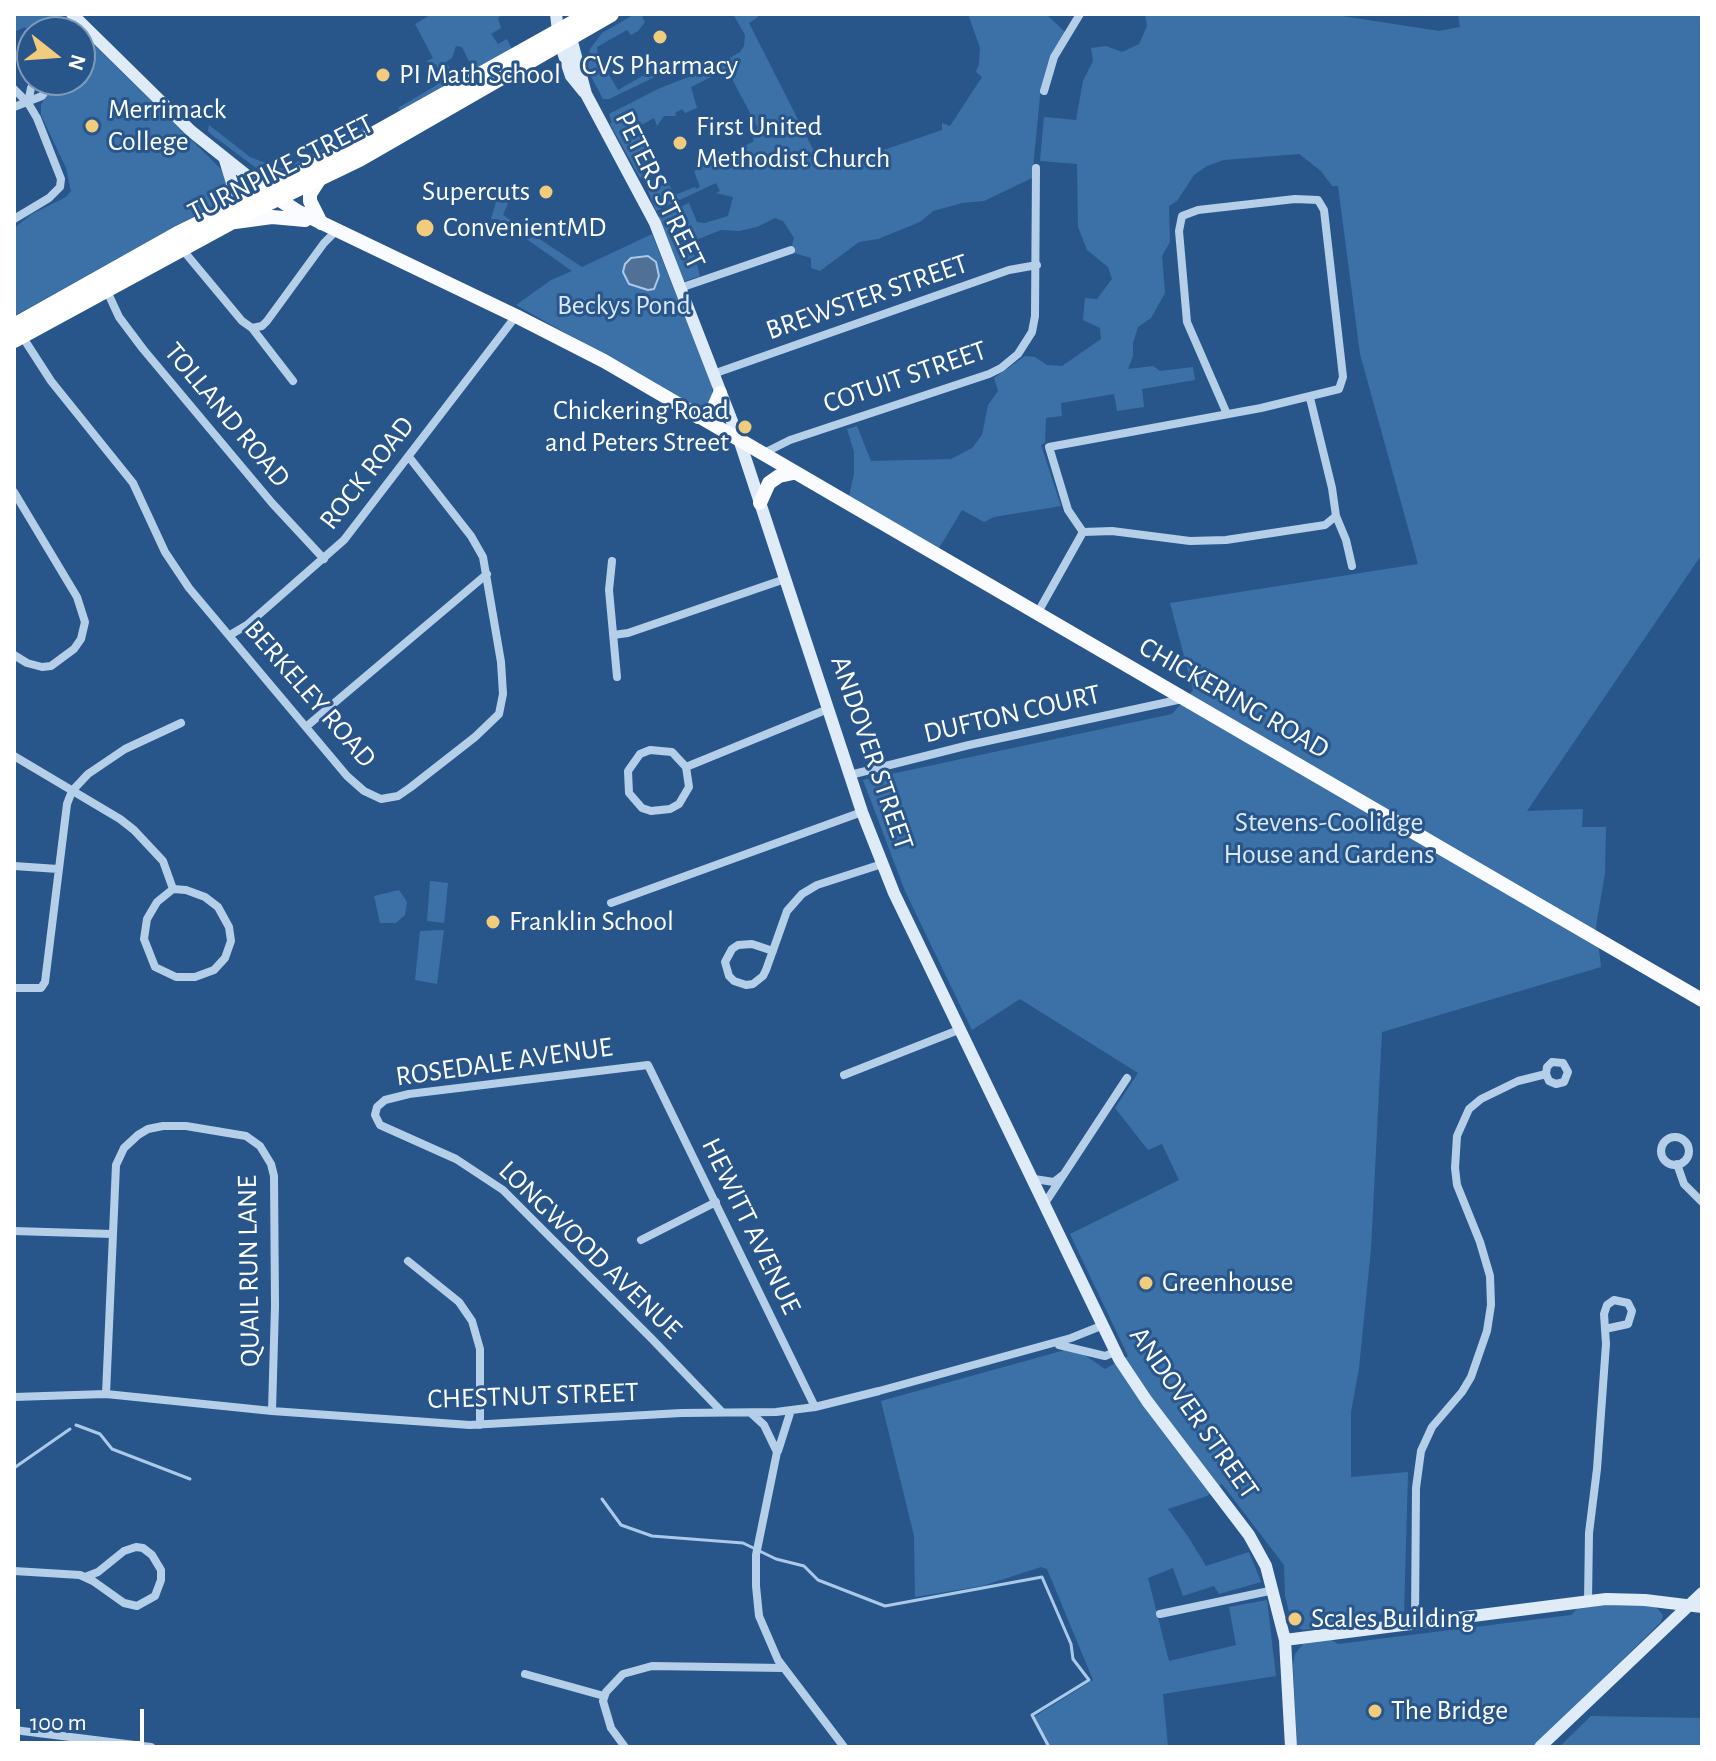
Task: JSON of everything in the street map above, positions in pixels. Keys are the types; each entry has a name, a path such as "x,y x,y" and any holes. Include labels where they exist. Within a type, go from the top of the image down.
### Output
{"highway":[{"name":"TURNPIKE STREET","path":"17,334 589,14"},
{"name":"TURNPIKE STREET","path":"272,194 319,180 563,28 611,14"},
{"name":"TURNPIKE STREET","path":"17,334 107,291 181,248 224,218"}],"main road":[{"name":"PETERS STREET","path":"563,28 586,94 655,223 740,442"},
{"path":"96,39 169,110 272,194 321,223 604,361 740,442"},
{"path":"223,157 232,183 224,218 286,216 321,223"},
{"path":"319,180 310,194 310,201 321,223"},
{"path":"698,417 713,409 720,393"},
{"name":"CHICKERING ROAD","path":"740,442 1702,1000"},
{"name":"ANDOVER STREET","path":"740,442 882,864 1115,1352 1147,1401 1249,1535 1266,1566 1285,1640 1291,1747"},
{"path":"760,503 769,483 779,476 793,473"},
{"path":"1540,1747 1695,1606 1702,1593"},
{"path":"1285,1640 1588,1601 1631,1599 1695,1606"}],"street":[{"path":"1044,91 1061,42 1080,14"},
{"path":"14,89 28,103 61,179 60,187 49,198 14,219"},
{"path":"28,103 29,96"},
{"path":"14,107 42,96"},
{"name":"COTUIT STREET","path":"762,454 790,440 1001,368 1018,354 1032,332 1037,265 1036,168"},
{"path":"1083,532 1068,510 1049,447 1227,414 1310,398 1339,389 1342,381 1323,205 1318,200 1295,199 1198,210 1182,216 1179,226 1185,310 1192,339 1211,374 1227,414"},
{"path":"252,328 262,326 267,321 337,230"},
{"path":"181,248 242,321 252,328 293,381"},
{"path":"680,288 791,250"},
{"name":"BREWSTER STREET","path":"713,374 1009,270 1037,265"},
{"name":"TOLLAND ROAD","path":"107,291 119,317 143,349 272,503 324,559"},
{"name":"ROCK ROAD","path":"230,635 247,625 344,540 516,316"},
{"name":"BERKELEY ROAD","path":"17,334 125,471 147,508 172,564 189,588 353,782 381,799 398,796 475,737 499,714 503,694 487,574 479,548 409,457"},
{"path":"1310,398 1336,516 1352,566"},
{"path":"14,492 77,597 85,622 81,639 74,649 51,666 27,663 14,655"},
{"path":"1083,532 1126,533 1178,540 1226,540 1325,525 1336,516"},
{"path":"1037,614 1083,532"},
{"path":"612,561 609,590 617,677"},
{"path":"307,726 487,574"},
{"path":"613,635 628,633 785,579"},
{"name":"DUFTON COURT","path":"850,775 969,745 1183,699"},
{"path":"686,767 828,709"},
{"path":"14,988 41,988 45,982 67,804 72,791 88,774 126,748 181,723"},
{"path":"661,749 672,752 686,767 689,787 679,804 670,809 651,811 634,801 629,793 628,771 640,754 661,749"},
{"path":"14,756 120,819 145,840 163,861 173,889"},
{"path":"611,903 862,812"},
{"path":"773,951 752,944 738,945 727,955 729,976 740,984 753,984 763,976 773,951 787,911 802,894 817,885 882,864"},
{"path":"14,866 58,869"},
{"path":"173,889 205,897 218,907 229,927 231,941 225,958 214,970 195,977 176,977 155,967 144,939 147,919 157,902 173,889"},
{"path":"844,1075 961,1029"},
{"name":"ROSEDALE AVENUE","path":"375,1115 377,1107 385,1100 409,1094 648,1065"},
{"name":"HEWITT AVENUE","path":"648,1065 815,1407"},
{"path":"1415,1623 1416,1500 1421,1451 1432,1427 1471,1377 1482,1348 1491,1305 1490,1276 1457,1185 1457,1136 1469,1109 1481,1099 1518,1081 1546,1074"},
{"path":"1045,1203 1127,1078"},
{"name":"LONGWOOD AVENUE","path":"375,1115 384,1128 456,1159 503,1190 722,1412"},
{"name":"QUAIL RUN LANE","path":"106,1394 116,1165 124,1148 138,1135 163,1126 186,1126 237,1133 260,1146 271,1164 274,1176 275,1306 272,1411"},
{"path":"1677,1164 1684,1184 1702,1202"},
{"path":"1034,1179 1054,1182 1067,1172"},
{"path":"641,1240 716,1202"},
{"path":"14,1231 112,1234"},
{"path":"408,1261 459,1302 472,1321 480,1349 480,1425"},
{"name":"CHESTNUT STREET","path":"14,1397 106,1394 272,1411 480,1425 751,1413 815,1407 1084,1334 1101,1326"},
{"path":"1588,1601 1589,1533 1597,1469 1605,1329"},
{"name":"CHESTNUT STREET","path":"1046,1344 1068,1345 1105,1356 1115,1352"},
{"path":"791,1410 777,1452 756,1550 759,1616 784,1668 844,1747"},
{"path":"751,1413 764,1425 777,1452"},
{"path":"14,1571 85,1577 98,1572 124,1551 136,1547 152,1555 161,1570 155,1596 141,1606 124,1603 85,1577"},
{"path":"1160,1614 1274,1590"},
{"path":"625,1747 605,1718 603,1701 623,1674 652,1666 784,1668"},
{"path":"525,1674 604,1696"},
{"path":"14,1730 151,1747"}],"green space":[{"path":"14,14 61,16 16,16 14,32"},
{"path":"432,14 503,14 498,18 501,28 491,34 498,44 507,39 512,49 473,70 462,47 456,46 452,58 446,62 461,77 401,111 398,108 437,85 436,80 441,77 436,64 430,67 427,61 433,58 415,24"},
{"path":"635,14 646,14 642,17 645,22 638,31 631,35 627,30 597,47 598,56 618,90 651,71 650,64 657,76 603,99 587,69 590,49 602,33"},
{"path":"733,14 757,14 758,17 749,23 820,163 827,161 831,168 942,130 942,123 950,126 982,77 976,72 980,48 968,14 1046,14 1065,32 1048,63 1041,86 1032,178 984,201 933,211 920,222 878,239 859,242 820,271 811,268 811,258 794,253 794,238 783,221 775,218 739,231 721,230 691,242 700,276 685,281 679,277 658,217 689,203 697,222 705,223 728,216 733,197 716,193 720,191 716,183 656,211 647,188 668,183 675,195 700,187 694,171 712,162 711,155 715,152 719,151 723,158 754,141 751,133 758,128 731,77 721,73 715,75 691,87 697,108 685,113 682,109 675,113 676,116 664,116 657,126 654,118 638,127 655,163 644,169 645,176 640,178 610,124 609,114 660,88 712,68 740,52 745,35"},
{"name":"Stevens-Coolidge House and Gardens","path":"1145,14 1329,14 1439,31 1460,27 1458,14 1702,14 1702,554 1527,811 1583,809 1582,827 1606,827 1605,873 1596,926 1601,967 1382,1032 1371,1249 1359,1368 1351,1412 1351,1477 1408,1472 1404,1614 1348,1614 1331,1626 1303,1630 1295,1626 1285,1595 1284,1565 1222,1484 1207,1496 1168,1509 1206,1566 1249,1552 1261,1582 1219,1594 1214,1586 1183,1596 1173,1568 1148,1578 1169,1661 1236,1645 1229,1607 1267,1600 1276,1676 1163,1694 1168,1747 1048,1747 1032,1718 1093,1680 1047,1569 1041,1567 982,1586 915,1597 914,1536 881,1401 1065,1350 1083,1354 1105,1369 1128,1356 1070,1234 1179,1180 1162,1144 1148,1150 1115,1108 1138,1073 1020,999 972,1030 905,891 863,780 1172,714 1193,690 1170,603 1418,564 1360,354 1338,186 1332,186 1321,171 1299,154 1224,160 1207,166 1194,175 1177,201 1169,206 1170,242 1162,256 1165,293 1151,318 1138,327 1128,369 1153,366 1160,371 1193,367 1195,380 1142,389 1144,407 1117,411 1114,394 1061,403 1062,416 1046,418 1045,443 1041,445 1061,506 994,517 984,522 962,510 939,548 849,496 854,474 854,452 847,429 857,426 871,461 951,459 972,448 982,435 988,405 998,391 994,378 1025,356 1035,357 1047,365 1062,366 1101,339 1100,328 1083,320 1085,298 1097,299 1112,279 1108,267 1087,250 1078,227 1077,164 1040,161 1044,117 1076,120 1083,81 1093,61 1091,48 1106,46 1122,52 1139,44 1147,26"},
{"name":"Merrimack College","path":"96,47 221,169 226,182 225,190 221,199 211,207 14,316 14,228 71,191 66,168 41,115 41,105 46,96 96,96"},
{"path":"209,125 250,157 279,168 285,168 362,129 362,125 366,130 285,170 269,173 259,170 212,135 208,131"},
{"name":"Beckys Pond","path":"511,183 515,186 503,215 582,267 652,234 712,385 713,401 700,409 516,305 551,280 572,271 498,219 491,219 496,202 507,192"},
{"path":"430,881 448,883 444,923 427,921"},
{"path":"399,890 407,902 405,915 396,923 380,923 374,896"},
{"path":"444,930 437,984 415,980 420,931"},
{"path":"1606,1605 1655,1606 1663,1615 1661,1622 1533,1747 1297,1747 1293,1665 1295,1654 1303,1644 1330,1639 1338,1644 1571,1615 1577,1609"},
{"path":"1591,1716 1702,1718 1702,1747 1559,1747"}],"shaded area":[{"path":"648,256 656,262 659,276 654,289 648,290 629,284 623,272 631,258"}],"waterway":[{"path":"76,1425 100,1434 112,1449 190,1479"},
{"path":"14,1468 70,1429"},
{"path":"602,1499 621,1525 652,1536 743,1543 776,1559 804,1566 818,1580 885,1606 1042,1577 1071,1644 1073,1659 1089,1680 1032,1715 1049,1747"}],"place":[{"name":"CVS Pharmacy","path":"660,37"},
{"name":"PI Math School","path":"383,75"},
{"name":"Merrimack College","path":"92,126"},
{"name":"First United Methodist Church","path":"680,143"},
{"name":"Supercuts","path":"546,192"},
{"name":"ConvenientMD","path":"425,228"},
{"name":"Chickering Road and Peters Street","path":"745,427"},
{"name":"Franklin School","path":"493,922"},
{"name":"Greenhouse","path":"1146,1283"},
{"name":"Scales Building","path":"1295,1619"},
{"name":"The Bridge","path":"1375,1711"}]}
